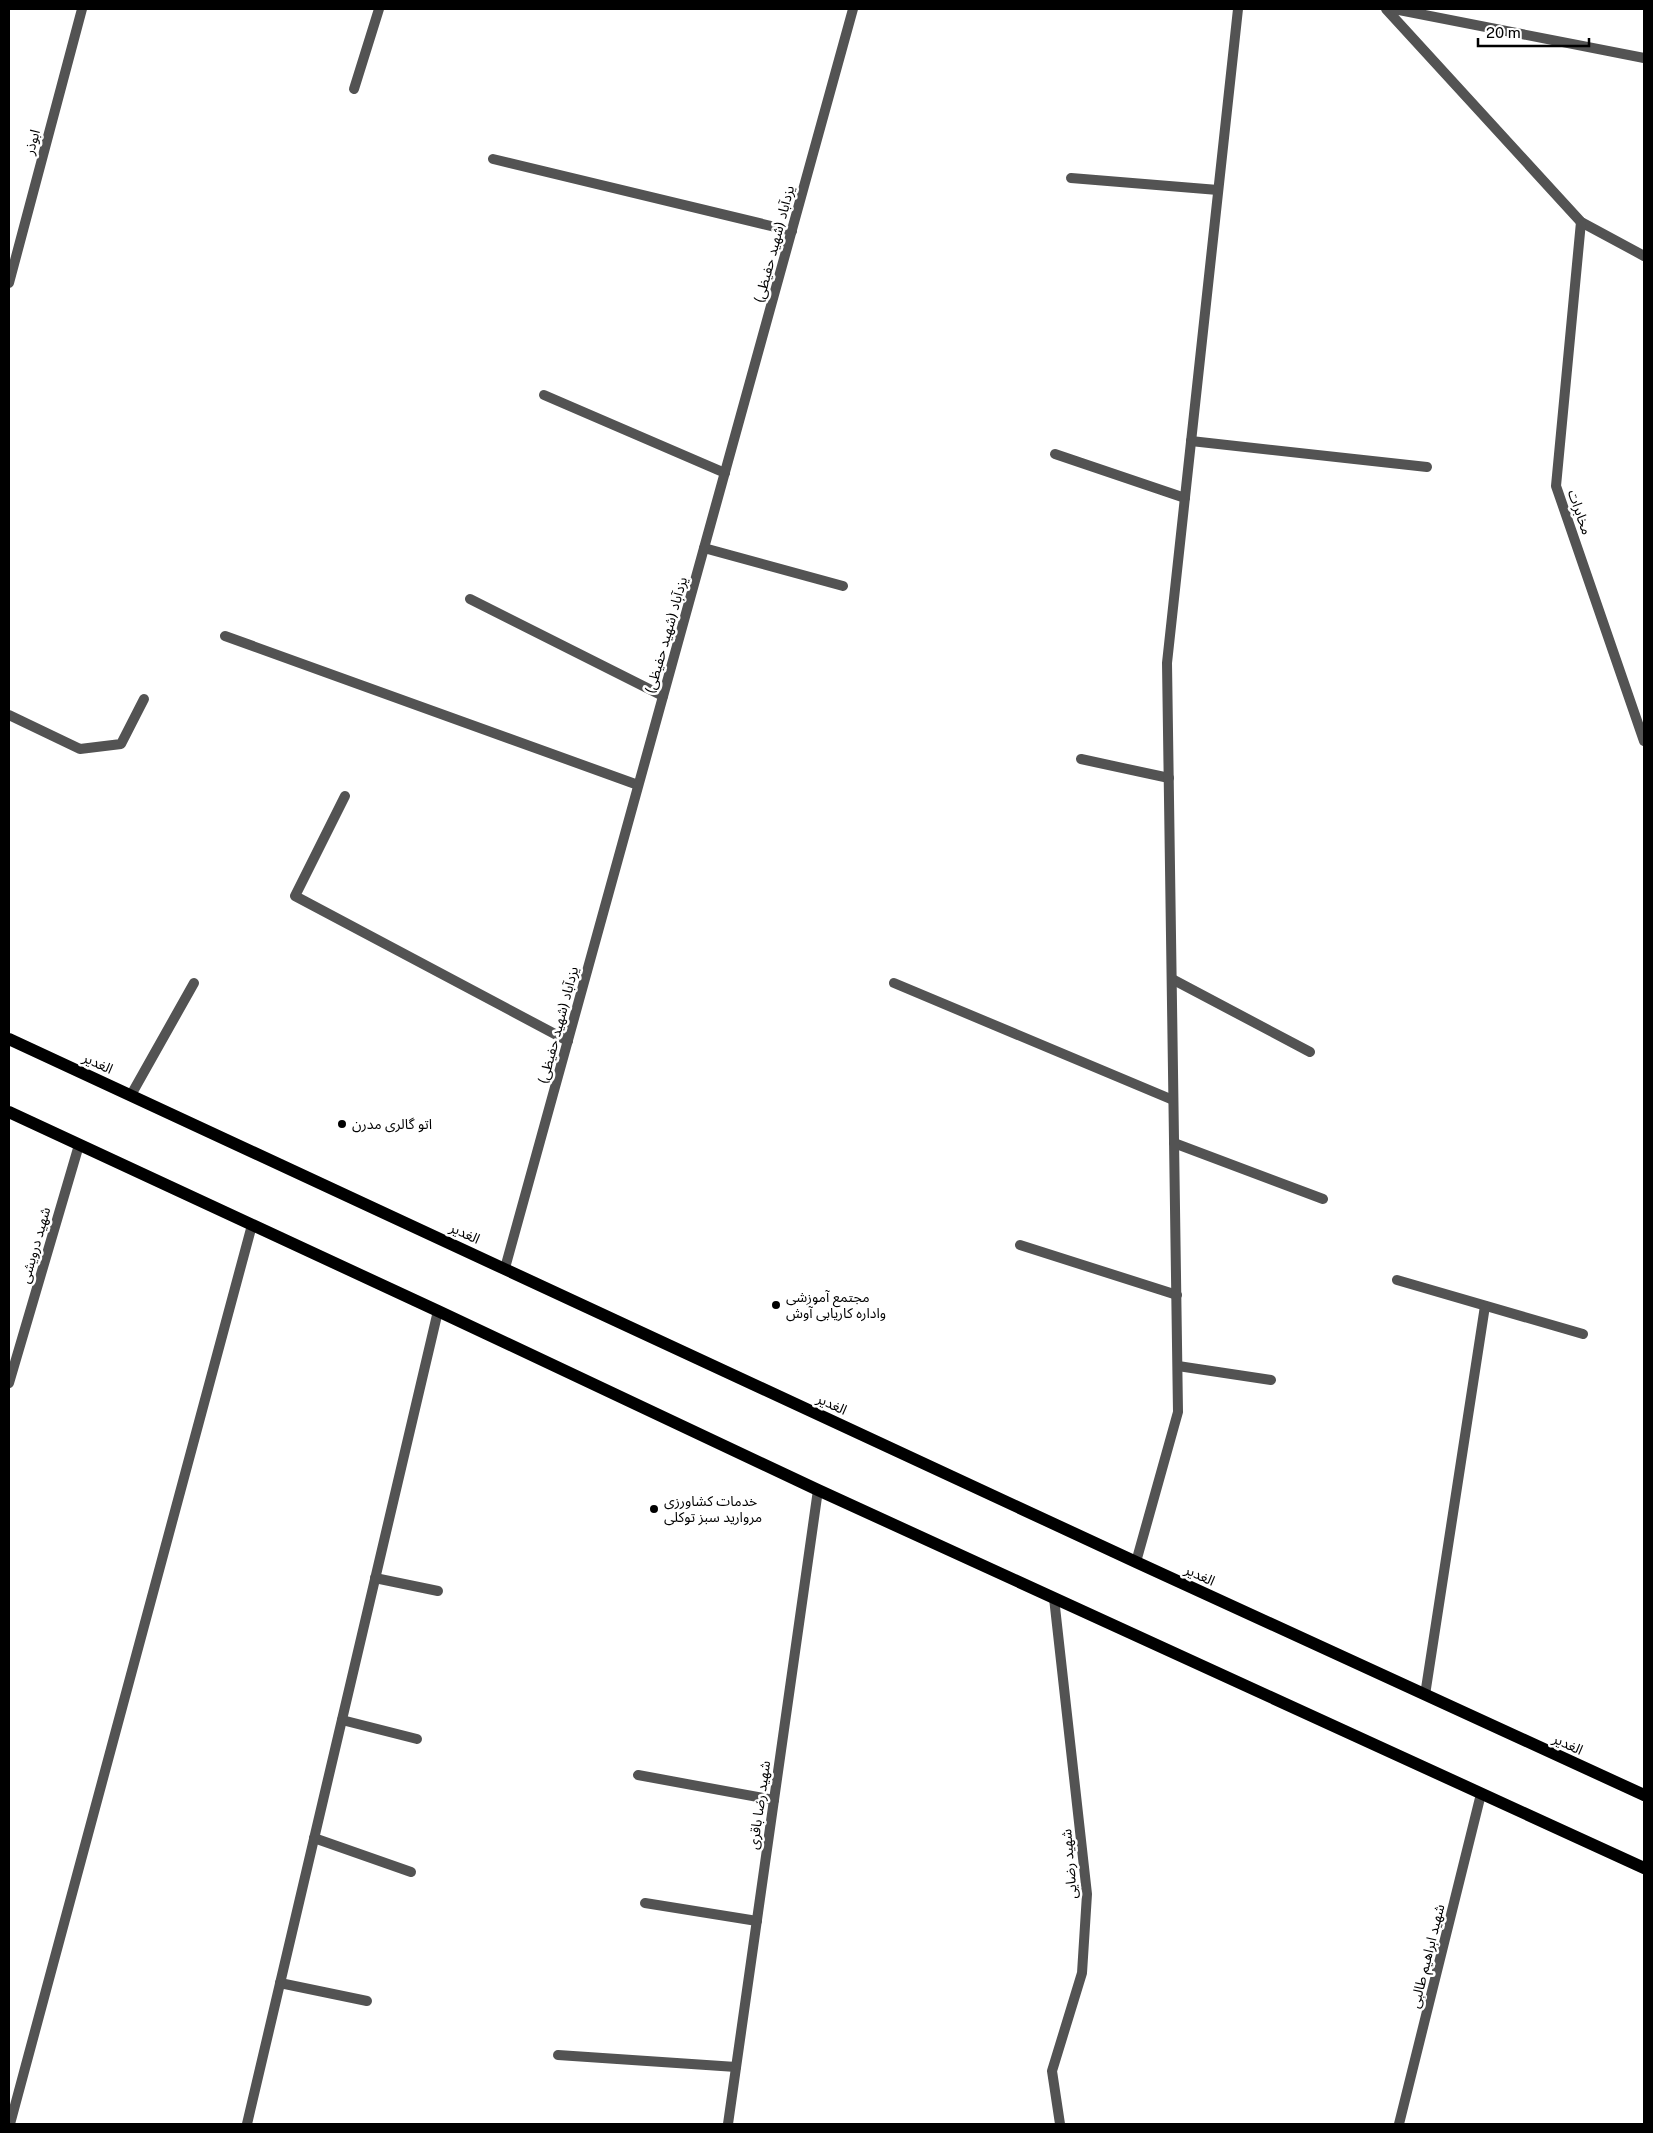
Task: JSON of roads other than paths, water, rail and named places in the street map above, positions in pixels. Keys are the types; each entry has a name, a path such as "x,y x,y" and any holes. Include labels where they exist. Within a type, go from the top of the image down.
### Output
{"main road":[{"name":"الغدیر","path":"9,1038 1136,1562 1644,1795"},
{"path":"9,1112 438,1310 818,1490 1644,1868"}],"street":[{"name":"ابوذر","path":"9,283 82,9"},
{"path":"354,89 379,9"},
{"name":"یزدآباد (شهید حفیظی)","path":"505,1268 853,9"},
{"path":"1136,1562 1178,1412 1167,664 1238,9"},
{"path":"1386,9 1581,222 1644,256"},
{"path":"1394,9 1644,58"},
{"path":"493,159 792,231"},
{"path":"1071,178 1218,190"},
{"name":"مخابرات","path":"1581,222 1556,486 1644,741"},
{"path":"544,394 725,473"},
{"path":"1191,442 1427,468"},
{"path":"1055,454 1185,498"},
{"path":"704,548 842,586"},
{"path":"470,599 663,696"},
{"path":"226,636 638,785"},
{"path":"9,715 80,749 122,744 144,699"},
{"path":"1081,759 1169,778"},
{"path":"345,796 295,896 568,1041"},
{"path":"1172,979 1310,1052"},
{"path":"131,1095 194,983"},
{"path":"894,983 1174,1100"},
{"path":"1174,1143 1323,1199"},
{"name":"شهید درویشی","path":"9,1382 79,1145"},
{"path":"10,2124 252,1225"},
{"path":"1020,1245 1177,1295"},
{"path":"1397,1280 1584,1334"},
{"path":"1426,1695 1485,1306"},
{"path":"247,2124 438,1310"},
{"path":"1178,1366 1271,1380"},
{"name":"شهید رضا باقری","path":"728,2124 818,1490"},
{"path":"375,1578 438,1591"},
{"name":"شهید رضایی","path":"1054,1598 1087,1894 1082,1973 1052,2071 1060,2124"},
{"path":"342,1720 417,1739"},
{"path":"638,1775 774,1800"},
{"name":"شهید ابراهیم طالبی","path":"1399,2124 1481,1794"},
{"path":"314,1838 411,1872"},
{"path":"645,1903 757,1921"},
{"path":"280,1983 368,2001"},
{"path":"558,2055 736,2067"}],"place":[{"name":"اتو گالری مدرن","path":"342,1124"},
{"name":"مجتمع آموزشی واداره کاریابی آوش","path":"776,1305"},
{"name":"خدمات کشاورزی مروارید سبز توکلی","path":"654,1509"}]}
